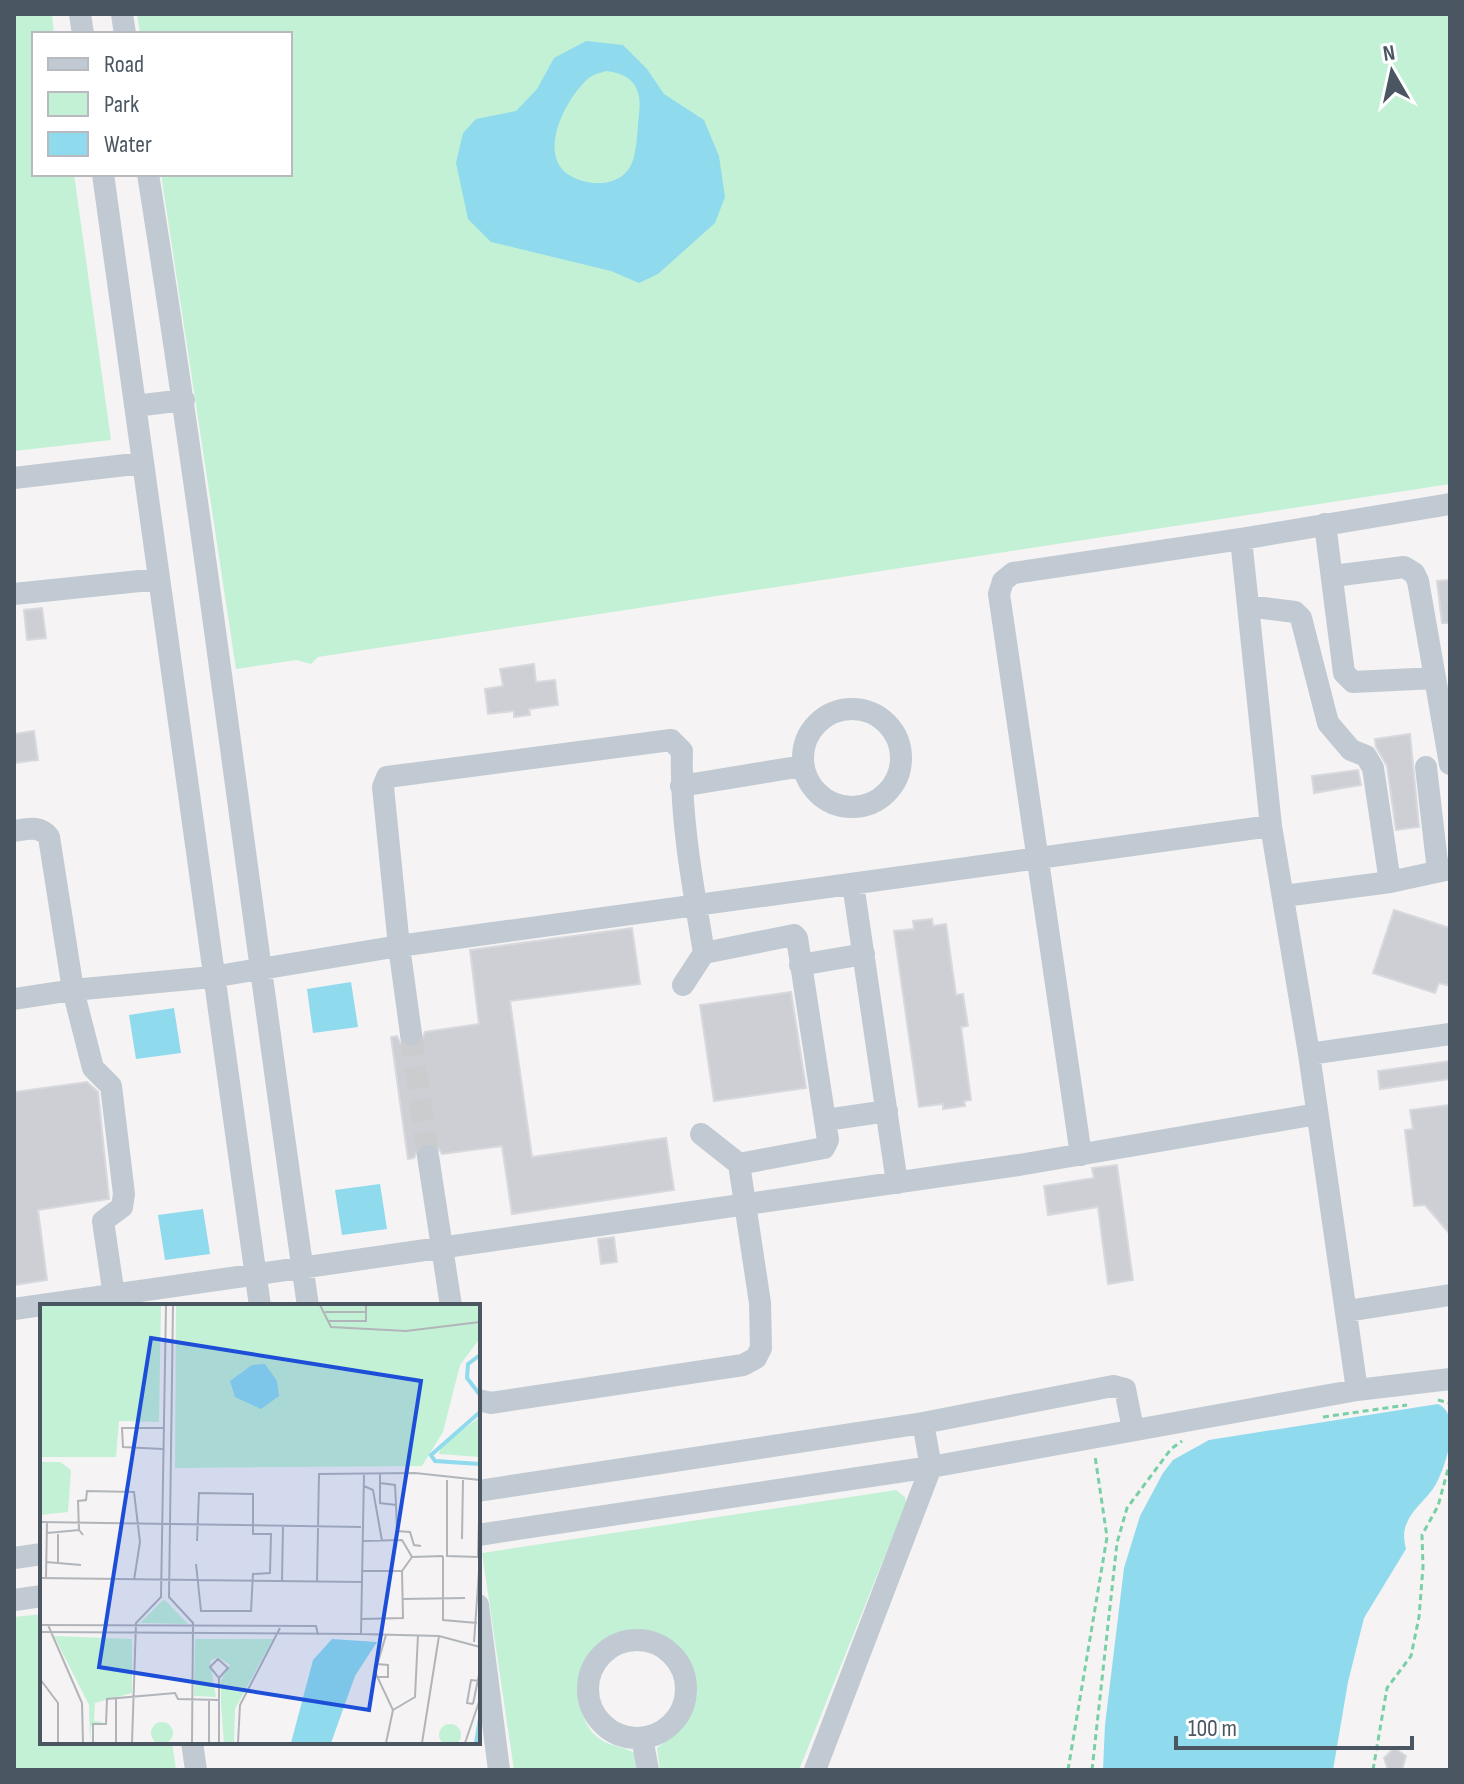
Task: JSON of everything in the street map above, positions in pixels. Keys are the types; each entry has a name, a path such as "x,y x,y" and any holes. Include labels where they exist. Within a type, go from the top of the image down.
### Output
{"lane":[{"path":"103,176 260,1304"},
{"path":"148,176 184,400 259,968 308,1304"},
{"path":"135,406 184,400"},
{"path":"14,478 143,463"},
{"path":"1081,1155 999,594 1003,581 1013,573 1450,504"},
{"path":"1325,524 1344,673 1353,682 1435,678"},
{"path":"1241,539 1271,826 1309,1054 1357,1390"},
{"path":"1333,576 1404,567 1414,573 1418,581 1450,764"},
{"path":"14,594 159,579"},
{"path":"1248,606 1295,612 1301,618 1328,723 1351,750 1366,756 1373,768 1390,882"},
{"path":"848,709 875,714 889,725 899,741 902,759 898,777 888,792 873,803 856,807 838,805 821,797 809,783 803,766 803,748 810,731 822,718 848,709"},
{"path":"411,1034 383,787 387,777 671,740 682,751 685,836 704,953 683,985"},
{"path":"681,786 803,766"},
{"path":"1284,896 1390,882 1444,870 1426,767"},
{"path":"14,999 73,990 212,977 399,946 1271,826"},
{"path":"14,831 41,829 49,837 73,990 93,1068 111,1086 124,1194 122,1207 103,1221 114,1296"},
{"path":"853,884 897,1183"},
{"path":"704,953 794,935 797,938 828,1140 824,1148 739,1164"},
{"path":"800,965 864,954"},
{"path":"1309,1054 1450,1034"},
{"path":"826,1120 887,1111"},
{"path":"52,1304 744,1206 1081,1155 1317,1114"},
{"path":"480,1400 491,1403 743,1365 756,1358 761,1348 760,1303 739,1164 701,1134"},
{"path":"428,1156 451,1304"},
{"path":"1347,1311 1450,1295"},
{"path":"14,1309 40,1306"},
{"path":"480,1535 931,1467 1357,1390 1450,1379"},
{"path":"480,1491 923,1423 1119,1386 1125,1389 1128,1398 1133,1429"},
{"path":"815,1770 931,1467 923,1423"},
{"path":"14,1558 40,1554"},
{"path":"14,1600 40,1596"},
{"path":"480,1621 499,1770"},
{"path":"641,1640 657,1644 681,1665 687,1697 672,1725 658,1734 642,1738 626,1737 611,1731 599,1720 589,1698 590,1674 598,1660 610,1649 625,1642 641,1640"},
{"path":"642,1738 648,1770"},
{"path":"192,1744 196,1770"}],"path":[{"path":"1439,1400 1450,1403"},
{"path":"1314,1418 1408,1404"},
{"path":"1092,1770 1117,1543 1127,1508 1171,1449 1190,1436"},
{"path":"1068,1770 1107,1537 1091,1437"},
{"path":"1373,1770 1387,1688 1411,1656 1419,1617 1422,1535 1438,1506 1450,1462"}],"green space":[{"path":"14,14 52,14 54,32 32,32 32,176 74,176 111,440 14,451"},
{"path":"137,14 1450,14 1450,484 318,657 311,664 296,660 236,669 161,176 292,176 292,32 140,32"},
{"path":"896,1490 905,1497 906,1503 799,1770 660,1770 657,1748 674,1735 693,1710 697,1690 695,1678 688,1659 675,1645 649,1633 628,1631 609,1637 591,1653 580,1674 578,1698 583,1717 591,1730 605,1742 635,1753 637,1770 514,1770 482,1553"},
{"path":"40,1614 40,1744 172,1744 176,1770 14,1770 14,1617"}],"water":[{"path":"586,41 623,45 647,69 664,94 704,120 719,156 725,197 715,223 658,274 639,283 611,271 491,242 468,219 456,163 463,133 476,119 516,111 537,89 554,58","holes":["606,71 628,78 638,93 637,141 634,158 625,174 610,182 593,183 576,179 559,166 555,140 564,111 580,86 589,78"]},
{"path":"351,982 358,1027 313,1033 307,989"},
{"path":"174,1008 181,1053 136,1059 129,1015"},
{"path":"380,1184 387,1229 342,1235 335,1190"},
{"path":"203,1209 210,1254 165,1260 158,1215"},
{"path":"1438,1404 1450,1418 1448,1453 1436,1484 1406,1525 1406,1549 1364,1618 1348,1682 1333,1770 1103,1770 1105,1725 1124,1568 1140,1516 1173,1460 1209,1440"}],"building":[{"path":"1450,580 1450,623 1442,623 1437,581"},
{"path":"42,608 46,638 27,640 24,610"},
{"path":"534,664 536,682 555,680 558,705 529,709 530,715 514,717 514,711 488,714 485,689 503,686 500,669"},
{"path":"34,731 38,760 14,763 14,734"},
{"path":"1410,734 1419,827 1396,830 1387,766 1375,739"},
{"path":"1358,770 1361,785 1314,793 1312,776"},
{"path":"1394,910 1450,928 1450,986 1439,983 1435,993 1373,973"},
{"path":"932,919 933,926 946,924 956,995 963,994 968,1026 961,1027 971,1100 964,1101 965,1106 943,1109 943,1104 919,1107 894,931 914,929 913,921"},
{"path":"632,928 640,984 510,1001 532,1157 666,1138 674,1190 512,1214 502,1146 442,1154 438,1147 427,1142 419,1146 414,1158 408,1159 391,1037 397,1036 400,1043 412,1048 420,1045 425,1032 479,1024 470,950"},
{"path":"791,992 806,1088 714,1101 700,1005"},
{"path":"1450,1061 1450,1079 1380,1089 1378,1071"},
{"path":"87,1082 98,1092 109,1199 38,1210 47,1280 14,1285 14,1092"},
{"path":"1450,1105 1450,1234 1425,1205 1414,1206 1405,1130 1413,1129 1410,1110"},
{"path":"1117,1165 1133,1280 1108,1284 1098,1207 1048,1215 1044,1186 1094,1178 1092,1168"},
{"path":"614,1237 617,1262 601,1264 598,1239"},
{"path":"1394,1748 1406,1756 1402,1770 1388,1770 1384,1758"}],"tunnel":[{"path":"411,1034 428,1156"}]}
